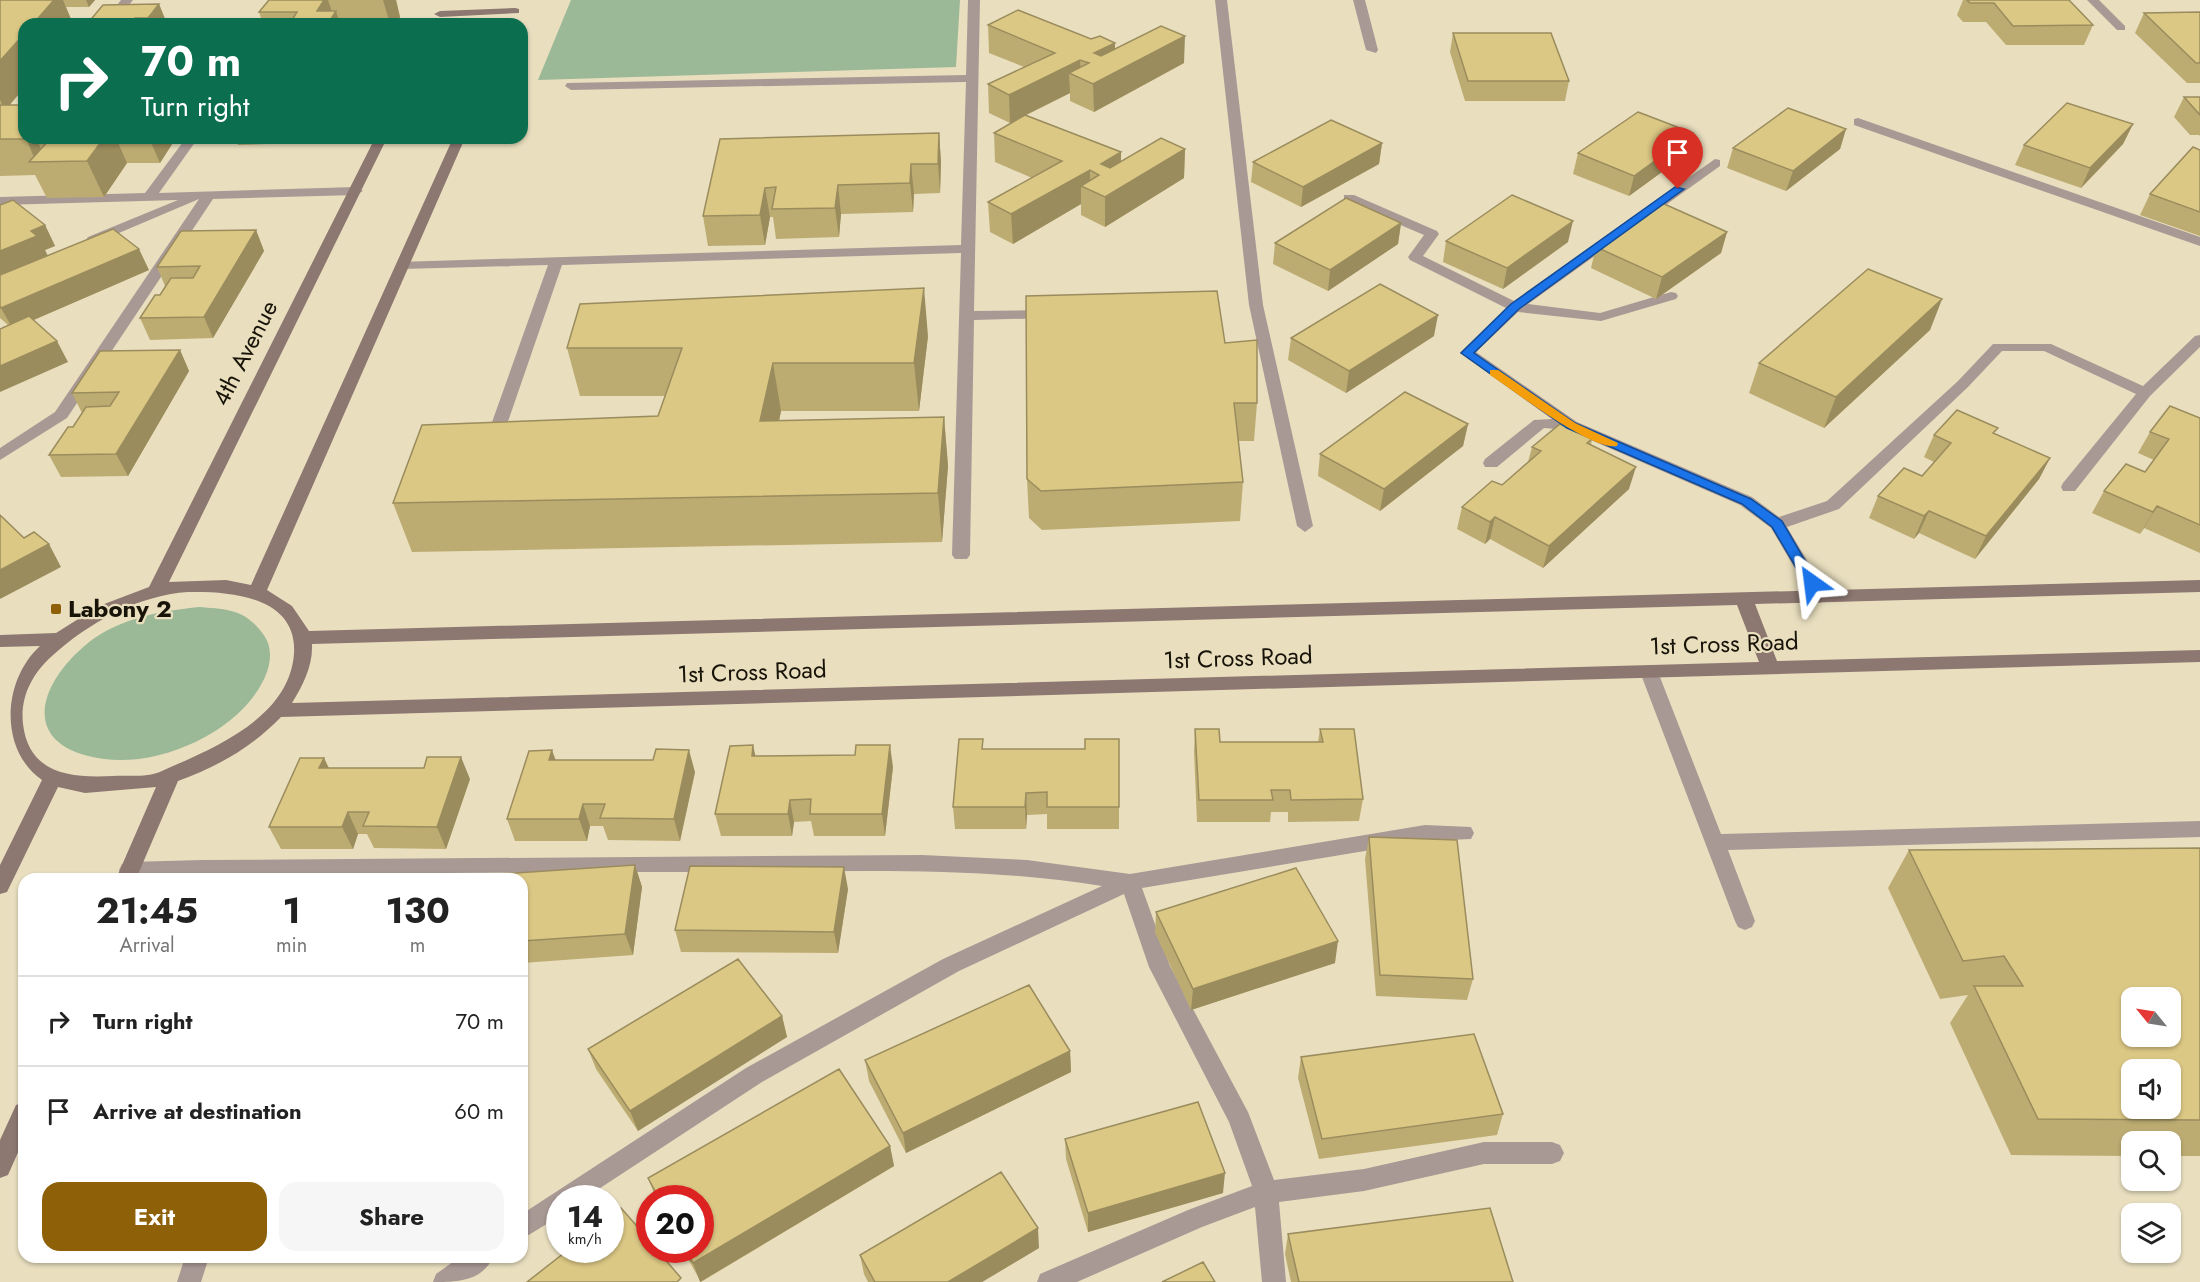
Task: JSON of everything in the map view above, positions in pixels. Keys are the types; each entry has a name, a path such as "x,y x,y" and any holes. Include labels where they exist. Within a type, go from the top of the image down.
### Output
{"street":[{"path":"438,18 447,0"},
{"path":"443,18 518,5"},
{"name":"4th Avenue","path":"155,592 174,549 378,144"},
{"path":"256,594 456,144"},
{"path":"226,586 268,597 294,617 305,645 299,678 277,710 244,740 196,766 141,783 79,785 39,772 13,748 8,716 5,711 21,681 45,652 84,622 131,600 155,592 176,587 226,586"},
{"path":"302,638 2200,586"},
{"path":"1744,599 1771,668"},
{"path":"0,641 62,639"},
{"name":"1st Cross Road","path":"277,710 2200,656"},
{"path":"129,873 171,774"},
{"path":"0,886 53,777"},
{"path":"0,1167 18,1126"}],"lane":[{"path":"113,18 127,0"},
{"path":"961,555 970,249 974,0"},
{"path":"1221,0 1256,305 1305,526"},
{"path":"1359,0 1372,50"},
{"path":"2093,0 2121,28"},
{"path":"571,86 973,78"},
{"path":"1858,122 2200,242"},
{"path":"149,197 188,144"},
{"path":"1715,163 1515,307 1467,353 1571,425 1746,501 1777,524 1820,597"},
{"path":"0,201 356,191"},
{"path":"75,247 206,195"},
{"path":"0,454 61,415 206,195"},
{"path":"1349,198 1432,234 1415,257 1515,307 1601,317 1671,296"},
{"path":"403,265 970,249"},
{"path":"494,439 556,261"},
{"path":"968,316 1063,313"},
{"path":"2069,487 2145,393 2198,344"},
{"path":"1777,524 1833,506 1963,384 1998,347 2046,346 2145,393"},
{"path":"1491,463 1540,423 1571,425"},
{"path":"1649,672 1717,842 1745,921"},
{"path":"1717,842 2200,829"},
{"path":"585,1185 765,1069 951,964 1130,882 1425,833 1464,833"},
{"path":"265,873 913,864 1076,872 1130,882"},
{"path":"1130,882 1160,967 1240,1119 1266,1192 1274,1282"},
{"path":"1049,1282 1196,1218 1266,1192 1364,1179 1484,1153 1552,1153"},
{"path":"528,1224 546,1212"},
{"path":"189,1282 195,1263"},
{"path":"445,1282 472,1263"}],"green space":[{"path":"571,0 960,0 956,67 538,80"},
{"path":"199,607 223,609 241,614 257,626 268,644 270,661 265,677 254,696 238,714 219,729 197,741 174,751 150,757 126,760 104,759 77,753 58,742 48,729 45,713 48,695 57,677 70,660 88,643 113,627 141,617"}],"building":[{"path":"0,0 54,0 38,18 18,18 18,41 0,61"},
{"path":"269,0 324,0 317,11 336,11 332,18 293,18 297,12 259,12"},
{"path":"1967,0 2069,0 2093,25 2013,26 1994,3 1970,3"},
{"path":"159,4 148,18 92,18 103,5"},
{"path":"1018,10 1091,39 1100,36 1115,43 1094,53 1101,56 1161,26 1185,36 1093,84 1069,73 1089,63 1080,60 1009,95 988,84 1055,53 988,25"},
{"path":"2200,12 2200,63 2196,63 2144,13"},
{"path":"1453,33 1551,33 1569,81 1468,81"},
{"path":"2184,97 2200,97 2200,115"},
{"path":"2067,103 2133,124 2090,168 2024,145"},
{"path":"0,105 18,105 18,139 0,139"},
{"path":"1788,108 1846,129 1793,171 1733,148"},
{"path":"1638,112 1693,133 1634,176 1578,153"},
{"path":"1025,115 1121,152 1101,164 1110,168 1161,138 1185,149 1105,197 1081,186 1099,175 1090,170 1011,214 988,202 1062,161 994,133"},
{"path":"1331,120 1382,143 1303,187 1253,162"},
{"path":"939,133 938,164 911,164 910,183 838,185 835,208 772,209 776,187 765,188 760,215 703,216 720,139"},
{"path":"46,144 100,144 87,161 29,162"},
{"path":"2193,147 2200,150 2200,212 2150,194"},
{"path":"1512,195 1573,221 1507,268 1446,241"},
{"path":"1346,198 1401,223 1330,270 1275,243"},
{"path":"13,200 45,225 31,231 37,236 0,251 0,205"},
{"path":"1662,203 1727,232 1662,277 1596,247"},
{"path":"113,229 139,249 1,308 0,275"},
{"path":"256,230 204,317 140,318 155,295 160,295 171,278 193,278 200,266 157,267 181,231"},
{"path":"1868,269 1942,299 1836,397 1759,363"},
{"path":"1380,284 1438,315 1349,371 1291,338"},
{"path":"924,288 914,363 773,363 760,421 944,417 938,493 393,503 422,425 658,416 682,348 567,348 580,304"},
{"path":"1217,291 1225,343 1257,340 1257,403 1234,403 1243,482 1041,491 1027,479 1026,296"},
{"path":"29,316 57,341 0,366 0,329"},
{"path":"180,350 116,454 49,455 68,427 73,427 86,407 110,406 119,392 72,393 100,351"},
{"path":"1405,392 1468,424 1384,489 1320,454"},
{"path":"2170,406 2200,418 2200,525 2157,506 2153,512 2104,491 2126,464 2145,472 2169,439 2150,432"},
{"path":"1957,410 1998,428 1993,433 2050,458 1986,536 1929,511 1924,516 1878,496 1904,468 1922,476 1951,443 1934,435"},
{"path":"1560,424 1592,439 1587,443 1636,467 1549,546 1495,517 1490,522 1462,507 1492,481 1502,485 1541,451 1532,447"},
{"path":"0,515 24,538 34,532 49,544 0,570"},
{"path":"1195,729 1219,729 1220,742 1323,742 1320,729 1354,729 1363,799 1291,800 1290,790 1271,790 1273,800 1199,800"},
{"path":"959,739 983,739 982,749 1085,749 1085,739 1119,739 1119,807 1047,807 1047,792 1026,793 1025,807 953,807"},
{"path":"753,745 752,756 855,755 856,745 890,745 882,814 810,814 811,799 790,800 788,814 715,814 730,746"},
{"path":"656,749 689,750 674,819 600,818 605,804 583,804 579,819 507,819 529,751 552,750 549,760 653,760"},
{"path":"427,757 461,757 437,827 363,826 369,812 348,812 342,827 269,827 300,758 324,758 319,768 424,768"},
{"path":"1369,837 1457,840 1473,979 1380,975"},
{"path":"2200,848 2200,1120 2038,1119 1974,986 2023,986 2004,956 1963,961 1909,850"},
{"path":"635,865 625,934 528,941 528,873 515,873"},
{"path":"690,866 844,867 834,932 675,930"},
{"path":"1296,868 1338,941 1193,989 1156,912"},
{"path":"738,959 782,1016 630,1111 588,1049"},
{"path":"1029,985 1070,1051 903,1133 865,1060"},
{"path":"1474,1034 1503,1114 1322,1139 1301,1057"},
{"path":"839,1069 890,1146 714,1251 714,1185 652,1185 648,1178"},
{"path":"1198,1102 1225,1173 1088,1213 1065,1139"},
{"path":"1001,1172 1038,1228 948,1282 875,1282 860,1255"},
{"path":"1490,1208 1513,1282 1299,1282 1288,1234"},
{"path":"624,1211 636,1225 636,1263 668,1263 681,1278 677,1282 527,1282 551,1263 624,1263"},
{"path":"1203,1262 1215,1282 1162,1282"}],"slow traffic":[{"path":"1494,372 1571,425 1612,443"}],"place":[{"name":"Labony 2","path":"56,609"}],"route":[{"path":"1678,189 1515,307 1467,353 1571,425 1746,501 1777,524 1812,583"}]}
